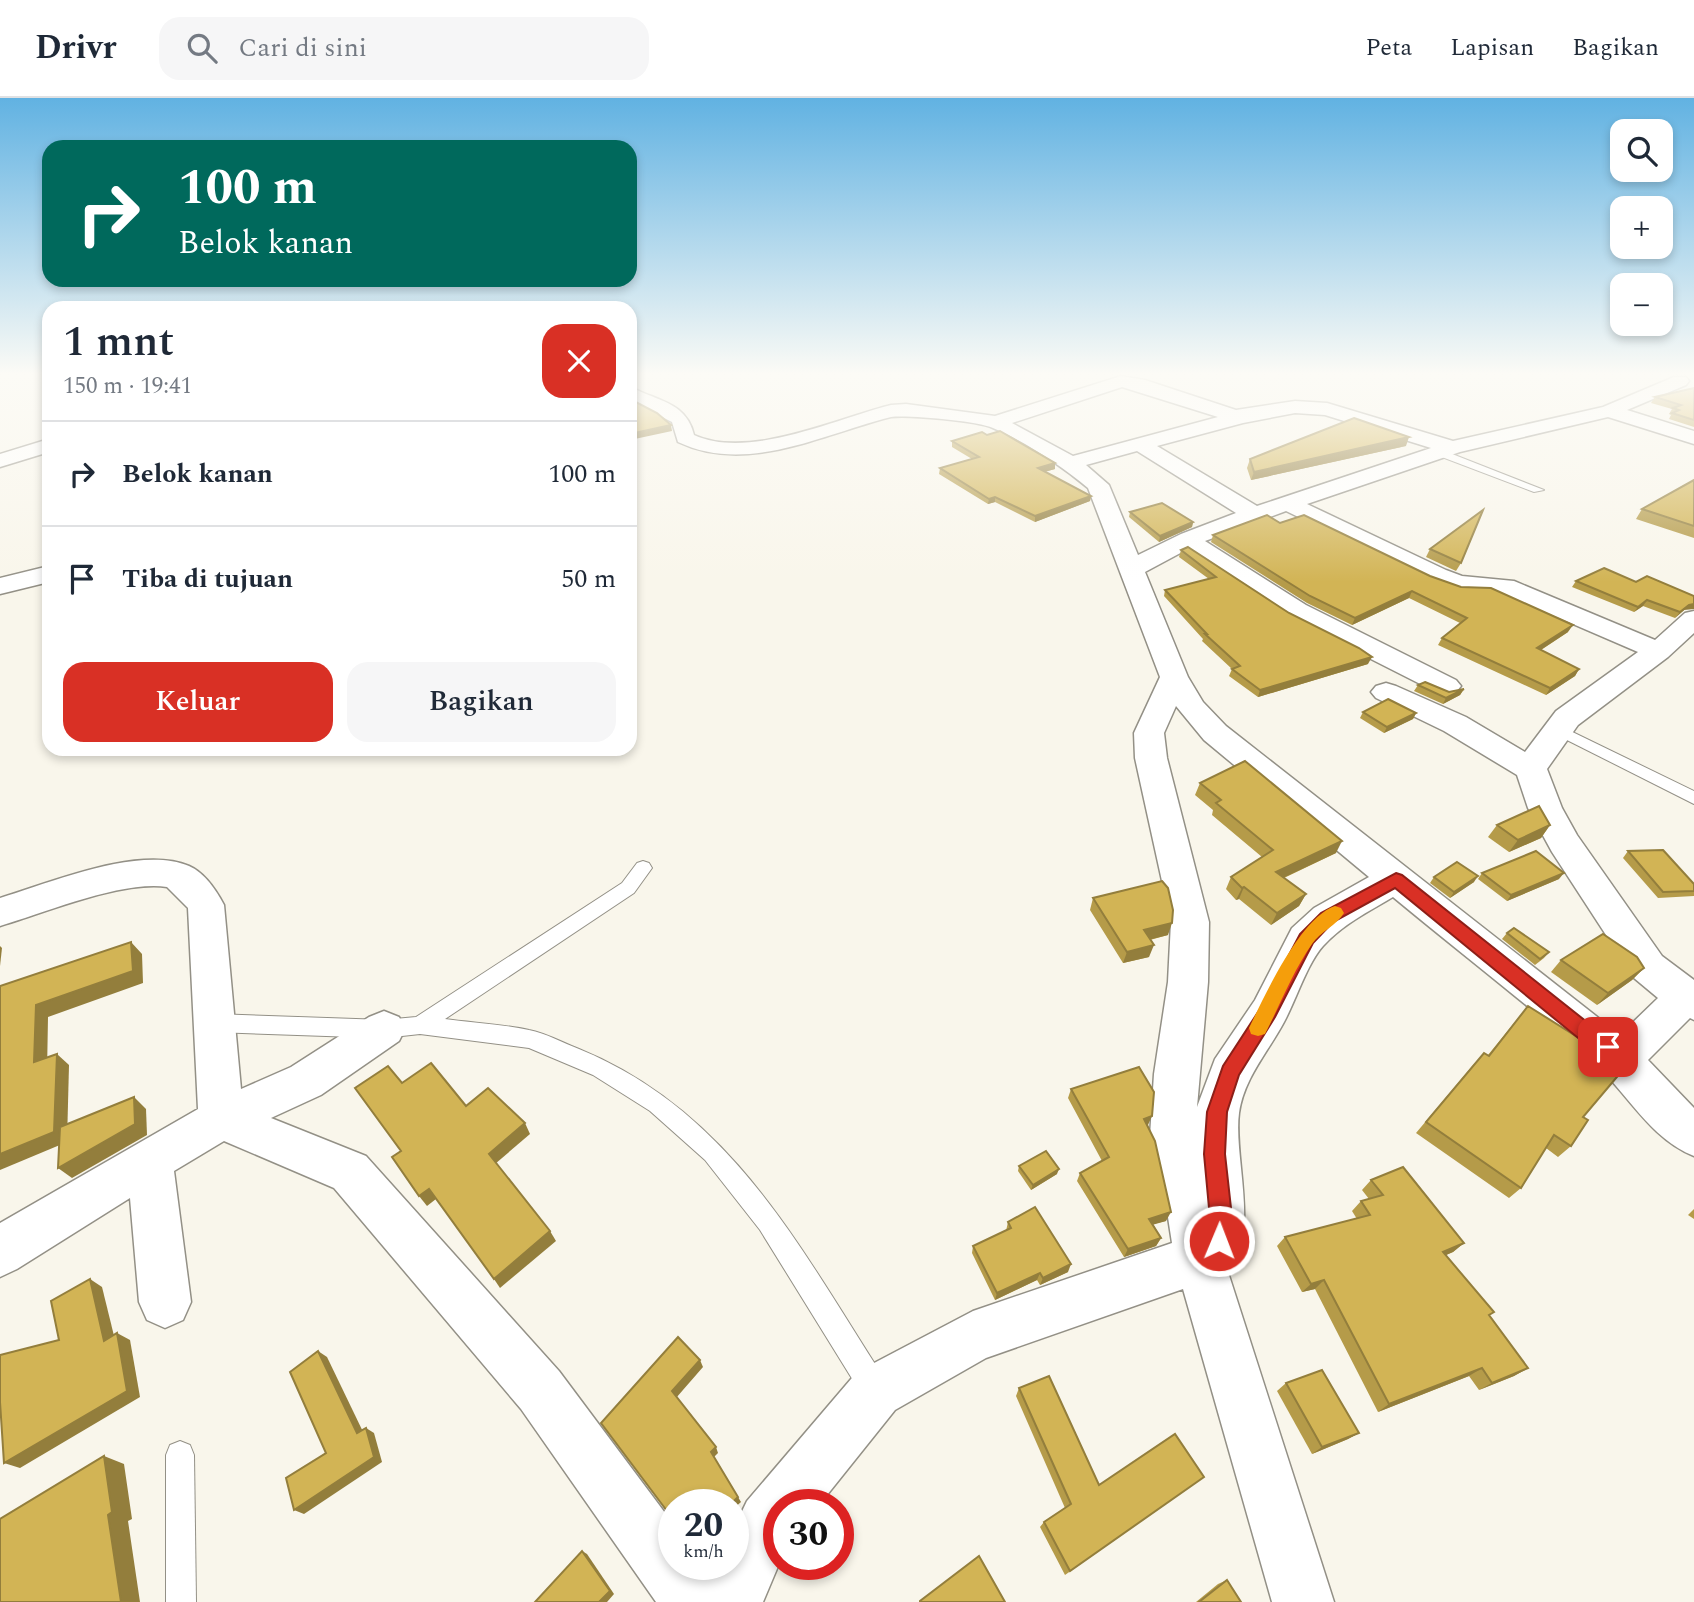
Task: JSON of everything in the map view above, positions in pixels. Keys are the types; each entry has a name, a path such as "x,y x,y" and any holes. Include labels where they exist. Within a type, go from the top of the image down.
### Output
{"street":[{"path":"693,442 705,448 784,442"},
{"path":"1032,442 1070,463 1098,485 1174,677 1191,706 1214,733 1590,1036 1608,1047 1669,1114 1694,1135"},
{"path":"1070,463 1151,442"},
{"path":"1427,442 1445,449"},
{"path":"1131,569 1187,540 1254,514 1290,504 1445,449 1474,442"},
{"path":"1141,445 1254,514"},
{"path":"0,461 42,447"},
{"path":"1290,504 1437,575 1458,583 1505,586 1658,651"},
{"path":"1187,540 1297,611 1446,686"},
{"path":"0,586 42,576"},
{"path":"1531,769 1567,718 1658,651 1694,619"},
{"path":"1174,677 1149,733 1151,758 1189,922 1188,982 1173,1136 1186,1185 1199,1258 1303,1602"},
{"path":"1386,692 1455,724 1531,769 1545,808 1590,884 1648,967 1690,1000 1637,1046 1608,1047"},
{"path":"0,912 135,874 173,874 190,884 206,905 220,1119"},
{"path":"795,1489 876,1391 973,1337 1199,1258 1212,1250 1219,1241 1221,1222 1215,1154 1217,1122 1230,1072 1269,1012 1306,939 1327,918 1396,880"},
{"path":"0,1252 220,1119 306,1081 402,1027"},
{"path":"220,1119 272,1141 308,1152 350,1172 540,1390 693,1602"},
{"path":"150,1160 165,1302"},
{"path":"731,1602 763,1533"}],"lane":[{"path":"1445,449 1538,490"},
{"path":"1558,730 1694,798"},
{"path":"402,1027 628,888 643,868"},
{"path":"214,1023 402,1027 531,1039 601,1068 658,1104 713,1152 769,1222 876,1391"},
{"path":"180,1455 181,1602"}],"building":[{"path":"954,442 1019,442 1055,463 1038,468 1091,496 1035,516 995,497 989,499 940,468 979,457"},
{"path":"1293,442 1386,442 1254,472 1250,459"},
{"path":"1694,480 1694,526 1642,509"},
{"path":"1162,503 1193,522 1160,536 1130,512"},
{"path":"1483,510 1461,563 1430,549"},
{"path":"1267,515 1280,523 1304,515 1430,576 1461,587 1491,588 1573,625 1537,648 1579,669 1550,688 1442,638 1467,618 1412,591 1355,618 1310,596 1213,535"},
{"path":"1188,547 1289,613 1372,657 1260,690 1232,669 1240,666 1205,634 1165,590 1216,577 1181,550"},
{"path":"1604,568 1636,582 1647,576 1694,596 1694,604 1680,612 1647,600 1638,607 1576,581"},
{"path":"1425,682 1449,692 1464,689 1446,698 1418,685"},
{"path":"1388,699 1416,713 1387,727 1363,712"},
{"path":"1245,761 1342,841 1276,872 1306,894 1277,913 1231,877 1273,850 1216,803 1221,800 1200,783"},
{"path":"1539,806 1550,825 1518,840 1497,825"},
{"path":"1663,850 1694,884 1694,891 1663,892 1628,851"},
{"path":"1536,851 1564,873 1511,895 1482,873"},
{"path":"1457,862 1478,876 1454,892 1434,877"},
{"path":"1162,881 1168,888 1173,910 1172,923 1144,930 1154,945 1127,952 1093,898"},
{"path":"1514,928 1549,952 1540,959 1507,933"},
{"path":"1603,934 1637,957 1644,968 1608,993 1561,960"},
{"path":"131,942 133,971 36,1005 34,1062 57,1054 54,1132 0,1154 0,986"},
{"path":"1528,1006 1606,1055 1622,1071 1583,1117 1588,1120 1571,1146 1554,1135 1521,1188 1426,1122 1484,1053 1489,1056"},
{"path":"431,1063 466,1106 488,1088 525,1123 489,1154 550,1231 494,1279 429,1189 419,1196 392,1157 401,1151 355,1088 388,1066 402,1083"},
{"path":"1139,1067 1154,1092 1152,1116 1144,1119 1155,1141 1171,1212 1149,1219 1161,1238 1128,1249 1080,1173 1109,1157 1071,1089"},
{"path":"134,1097 135,1124 58,1168 60,1127"},
{"path":"1046,1151 1059,1169 1033,1185 1019,1166"},
{"path":"1403,1167 1464,1243 1443,1252 1494,1312 1489,1315 1528,1368 1492,1383 1482,1368 1389,1404 1324,1280 1311,1284 1285,1237 1370,1215 1361,1201 1383,1195 1371,1180"},
{"path":"1035,1207 1071,1264 1043,1278 1040,1273 997,1293 973,1246 1011,1228 1008,1222"},
{"path":"90,1279 104,1341 117,1333 127,1391 4,1463 0,1355 59,1340 51,1301"},
{"path":"678,1337 700,1360 672,1391 716,1447 711,1452 733,1489 658,1489 658,1499 601,1423"},
{"path":"318,1351 357,1433 366,1428 374,1457 294,1510 286,1478 326,1453 290,1372"},
{"path":"1322,1370 1359,1433 1322,1447 1286,1383"},
{"path":"1049,1376 1099,1485 1175,1434 1204,1477 1070,1571 1044,1522 1071,1504 1019,1388"},
{"path":"104,1456 112,1512 108,1515 121,1602 0,1602 0,1519"},
{"path":"582,1551 610,1591 599,1602 535,1602"},
{"path":"979,1556 1005,1602 920,1602 920,1601"},
{"path":"1227,1580 1241,1602 1199,1602"}],"slow traffic":[{"path":"1258,1028 1306,939 1335,913"}],"route":[{"path":"1219,1241 1221,1222 1215,1154 1217,1112 1230,1072 1269,1012 1306,939 1327,918 1396,880 1590,1036 1608,1047"}]}
